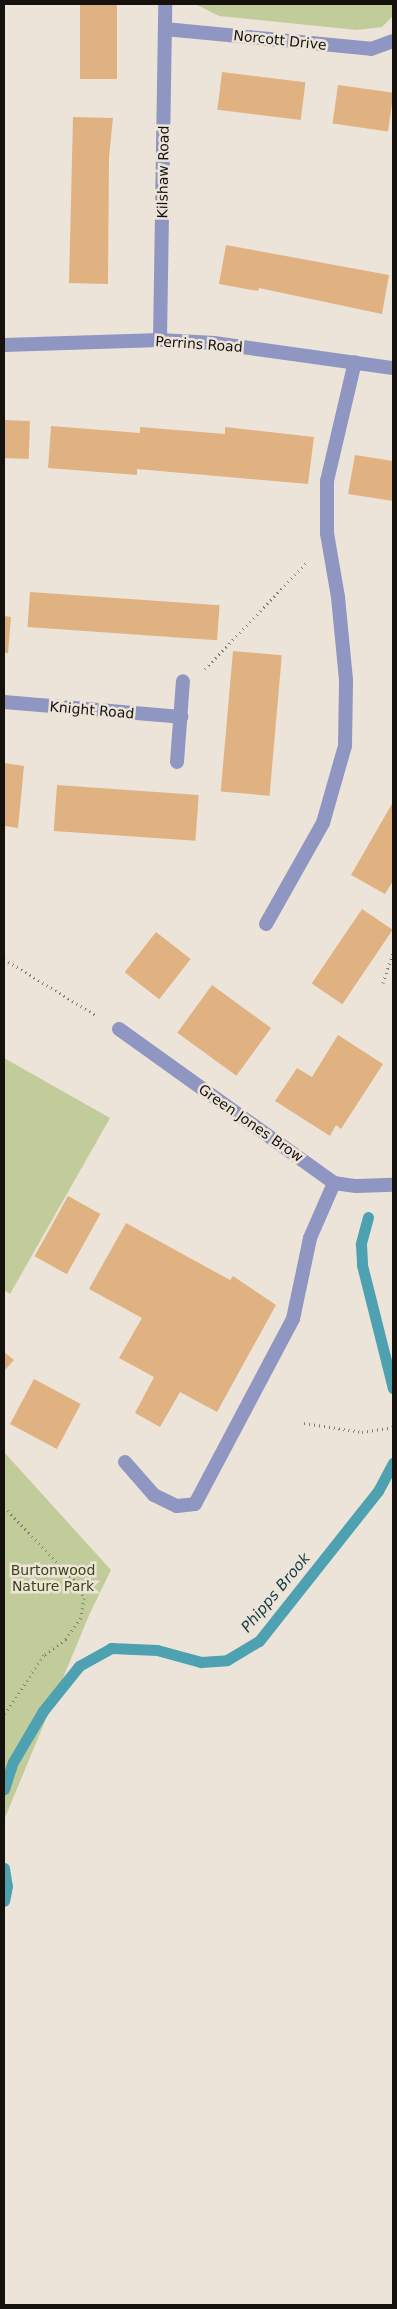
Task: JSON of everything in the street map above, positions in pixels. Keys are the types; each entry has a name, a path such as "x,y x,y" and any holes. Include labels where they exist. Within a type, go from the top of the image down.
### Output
{"street":[{"name":"Kilshaw Road","path":"160,340 165,4"},
{"name":"Norcott Drive","path":"164,29 371,49 393,40"},
{"name":"Perrins Road","path":"4,345 160,340 214,343 393,368"},
{"path":"266,924 323,824 345,746 346,680 338,597 328,539 327,481 355,362"},
{"path":"177,762 183,681"},
{"name":"Knight Road","path":"4,702 181,718"},
{"name":"Green Jones Brow","path":"119,1029 334,1183 356,1186 393,1185"},
{"path":"125,1462 154,1495 177,1506 195,1504 293,1319 310,1238 334,1183"}],"path":[{"path":"183,681 198,676 328,539"},
{"path":"382,983 393,952"},
{"path":"4,958 119,1029"},
{"path":"304,1422 346,1431 393,1427"},
{"path":"4,1507 76,1581 84,1598 81,1618 66,1639 44,1656 4,1715"}],"green space":[{"path":"195,4 393,4 393,16 382,27 357,30 219,16"},
{"path":"4,1058 110,1118 10,1294 4,1290"},
{"name":"Burtonwood Nature Park","path":"4,1452 111,1570 90,1613 4,1820"}],"building":[{"path":"80,4 117,4 117,79 80,79"},
{"path":"222,72 305,82 301,120 217,110"},
{"path":"338,85 393,93 388,131 333,124"},
{"path":"73,117 113,118 109,157 108,284 69,283"},
{"path":"226,245 389,275 382,314 259,288 258,291 219,284"},
{"path":"4,420 30,421 29,459 4,458"},
{"path":"51,426 140,433 140,427 225,434 225,427 314,437 308,484 137,469 137,475 48,468"},
{"path":"355,455 393,461 393,501 348,494"},
{"path":"30,592 220,605 217,640 28,627"},
{"path":"4,616 11,617 8,653 4,653"},
{"path":"233,651 282,655 270,796 221,791"},
{"path":"4,763 24,766 18,828 4,826"},
{"path":"57,785 199,795 195,841 54,831"},
{"path":"393,802 393,881 385,894 351,875"},
{"path":"362,909 393,930 342,1004 312,984"},
{"path":"156,932 191,959 159,999 125,972"},
{"path":"212,985 271,1028 236,1076 177,1033"},
{"path":"338,1035 383,1064 341,1129 336,1125 330,1136 275,1101 297,1068 312,1077"},
{"path":"68,1196 100,1214 67,1274 35,1256"},
{"path":"126,1223 230,1280 233,1276 276,1305 217,1412 180,1392 160,1427 135,1413 154,1377 119,1358 142,1318 89,1289"},
{"path":"4,1352 14,1360 5,1370 4,1369"},
{"path":"34,1379 81,1404 57,1449 10,1424"}],"waterway":[{"name":"Phipps Brook","path":"368,1217 361,1244 362,1265 393,1388"},
{"name":"Phipps Brook","path":"4,1789 13,1762 43,1711 79,1666 111,1648 157,1650 201,1662 227,1660 259,1641 378,1491 393,1463"},
{"name":"Phipps Brook","path":"4,1868 7,1886 4,1901"}]}
